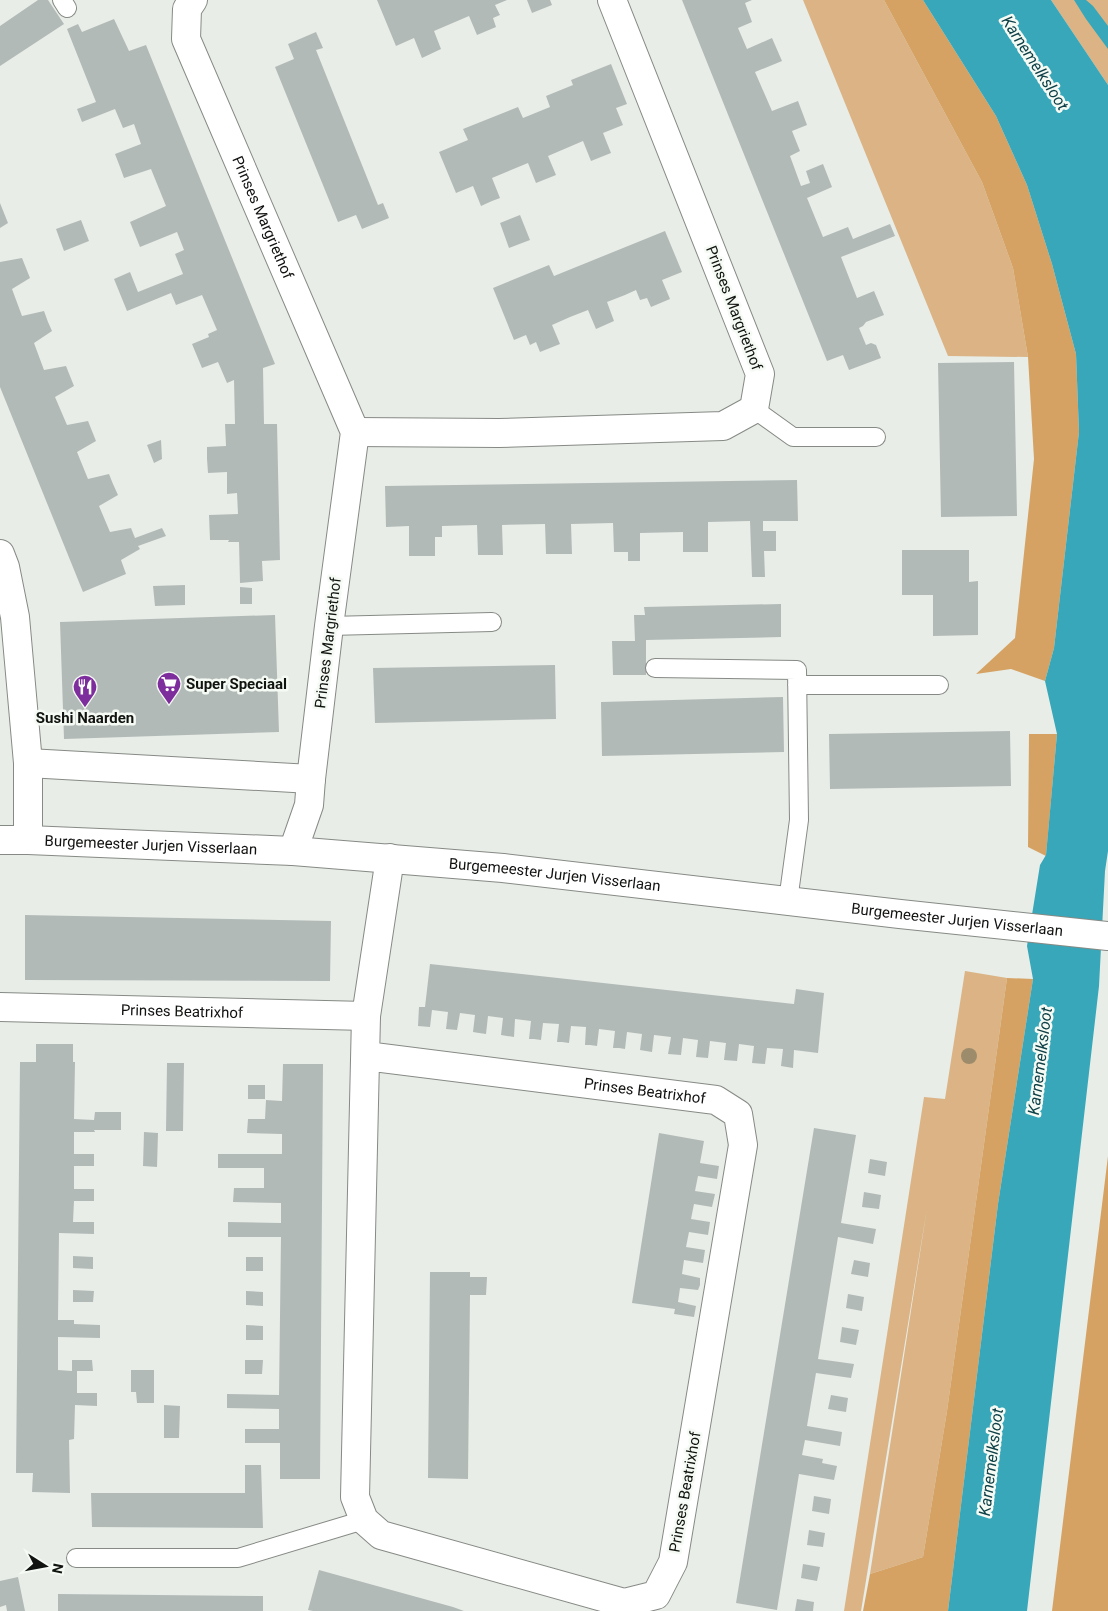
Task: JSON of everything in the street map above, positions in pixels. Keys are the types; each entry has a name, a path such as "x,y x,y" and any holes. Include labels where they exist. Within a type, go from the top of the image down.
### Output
{"street":[{"name":"Prinses Margriethof","path":"192,0 187,9 186,39 355,432 310,779 309,805 293,852"},
{"name":"Prinses Margriethof","path":"612,0 760,374 754,409"},
{"path":"355,432 499,433 723,426 754,409"},
{"path":"0,554 5,567 7,618 28,763 28,840"},
{"path":"28,763 310,779"},
{"name":"Burgemeester Jurjen Visserlaan","path":"0,840 293,852 390,858 503,868 985,924 1108,936"},
{"name":"Prinses Beatrixhof","path":"366,1056 716,1100 738,1114 743,1145 673,1562 656,1595 624,1603 381,1535 364,1520 355,1497 366,1016 390,858"},
{"name":"Prinses Beatrixhof","path":"0,1007 366,1016"}],"lane":[{"path":"754,409 793,437 876,437"},
{"path":"330,626 492,622"},
{"path":"655,668 797,670 799,820 788,901"},
{"path":"797,685 938,685"},
{"path":"76,1558 238,1558 364,1520"}],"shaded area":[{"path":"803,0 884,0 982,182 1013,268 1028,357 948,356"},
{"path":"884,0 923,0 996,116 1027,185 1052,264 1076,354 1079,432 1054,648 1045,681 1011,669 976,674 1015,638 1034,459 1028,357 1013,268 982,182"},
{"path":"1051,0 1108,0 1108,85"},
{"path":"1029,734 1057,734 1046,856 1028,847"},
{"path":"965,971 1007,978 947,1411 923,1557 870,1574 927,1208 861,1611 844,1611 924,1097 945,1099"},
{"path":"1007,978 1033,979 998,1204 948,1611 863,1611 870,1574 923,1557 947,1411"},
{"path":"1108,1156 1108,1611 1052,1611"}],"water":[{"name":"Karnemelksloot","path":"923,0 1051,0 1108,85 1108,851 1105,871 1099,986 1027,1611 948,1611 998,1204 1033,979 1027,946 1040,865 1046,855 1057,734 1045,681 1054,648 1079,432 1076,354 1052,264 1027,185 996,116"},
{"path":"1074,0 1086,0 1108,26 1108,49 1086,19"}],"building":[{"path":"38,0 48,0 64,24 0,66 0,26"},
{"path":"377,0 507,0 495,5 500,15 493,18 496,27 477,35 469,16 434,31 441,49 422,58 414,38 396,46"},
{"path":"527,0 550,0 552,5 532,13"},
{"path":"682,0 752,0 745,3 752,22 738,28 747,49 772,38 782,61 755,72 772,111 798,101 807,125 792,131 800,151 790,156 801,186 810,183 806,171 823,164 832,187 807,198 823,237 848,227 853,239 890,224 895,236 841,257 857,298 874,291 884,315 866,322 859,328 866,345 871,343 876,345 881,358 849,370 843,355 827,361"},
{"path":"114,19 129,51 146,45 275,364 263,368 264,424 277,424 280,560 262,561 263,581 240,583 239,542 210,540 209,515 238,514 237,493 227,494 227,472 208,473 207,459 207,447 226,446 225,424 235,424 234,380 227,383 218,362 202,368 192,344 209,337 208,334 217,330 202,295 176,305 171,293 127,311 114,279 130,272 138,292 183,274 175,254 184,250 177,232 140,247 130,222 166,206 151,169 124,178 115,154 141,144 134,124 123,128 115,109 82,122 77,109 96,102 67,29 78,24 82,32"},
{"path":"316,32 323,48 316,50 378,205 383,203 389,218 362,229 356,215 338,222 275,67 294,59 288,44"},
{"path":"611,64 627,104 616,108 623,125 603,133 611,153 591,161 583,141 548,156 556,175 536,183 528,163 492,178 500,198 481,206 473,186 456,193 439,152 468,140 463,129 518,107 523,118 550,107 546,96 573,85 571,80"},
{"path":"0,203 8,223 0,228"},
{"path":"520,215 530,240 509,248 500,223"},
{"path":"81,220 89,241 64,251 56,229"},
{"path":"665,231 682,272 662,280 670,299 651,307 647,298 640,300 636,290 607,302 614,321 596,329 588,310 552,325 560,344 540,352 536,342 530,345 526,335 514,340 493,288 549,265 554,276"},
{"path":"22,258 30,278 12,289 22,316 44,311 52,331 34,343 44,370 66,366 74,386 55,397 67,425 88,421 96,441 77,452 88,479 109,474 118,495 99,506 110,532 131,528 135,538 162,528 166,536 138,546 140,549 121,560 126,574 83,592 0,387 0,262"},
{"path":"1014,362 1017,516 941,517 938,363"},
{"path":"161,440 162,459 154,463 147,445"},
{"path":"797,480 798,521 763,521 763,531 776,531 776,551 764,551 765,577 752,577 750,521 708,522 708,552 683,552 683,532 640,533 640,561 628,561 628,552 614,552 613,523 571,524 572,554 546,554 545,524 502,525 503,555 478,555 477,525 442,526 442,537 435,537 435,556 409,556 409,526 386,527 385,486"},
{"path":"902,550 969,550 969,582 978,581 978,635 933,636 933,595 902,595"},
{"path":"185,585 185,605 155,606 153,586"},
{"path":"240,587 252,588 252,604 240,604"},
{"path":"781,604 781,637 646,640 646,675 613,675 612,641 635,641 634,615 645,615 644,607"},
{"path":"275,615 279,732 64,739 60,622"},
{"path":"555,665 556,719 375,723 373,668"},
{"path":"783,697 784,752 602,756 601,702"},
{"path":"1010,731 1011,786 830,789 829,734"},
{"path":"25,915 331,921 330,981 25,980"},
{"path":"430,964 794,1004 796,989 824,993 818,1053 794,1050 793,1068 781,1066 783,1049 767,1048 765,1064 752,1063 754,1046 739,1044 737,1061 724,1060 726,1043 710,1041 708,1058 696,1057 698,1040 683,1038 681,1055 668,1054 671,1037 654,1035 652,1052 640,1050 642,1034 627,1032 625,1049 613,1048 615,1031 599,1029 597,1046 585,1045 586,1027 571,1026 569,1043 557,1042 559,1024 543,1023 541,1040 529,1039 531,1021 515,1019 514,1037 501,1035 503,1018 488,1016 486,1034 473,1032 475,1015 460,1013 457,1030 446,1029 448,1012 432,1010 430,1027 418,1026 419,1007 425,1007"},
{"path":"36,1044 73,1044 73,1062 75,1062 74,1119 94,1120 95,1112 121,1112 121,1130 74,1132 74,1154 94,1154 94,1166 74,1166 74,1189 94,1189 94,1201 74,1201 73,1222 94,1222 94,1234 59,1233 58,1320 74,1320 74,1324 100,1325 100,1338 58,1337 58,1370 72,1371 72,1360 92,1360 93,1371 77,1371 77,1393 97,1393 97,1406 75,1405 74,1439 69,1440 70,1493 32,1492 33,1473 16,1473 20,1062 36,1062"},
{"path":"167,1063 184,1063 183,1131 166,1131"},
{"path":"283,1064 323,1064 320,1479 280,1479 280,1443 245,1443 245,1429 279,1429 279,1409 227,1408 227,1394 279,1395 281,1237 228,1237 228,1222 281,1223 281,1203 233,1202 234,1188 264,1188 264,1168 218,1168 218,1154 282,1154 282,1134 247,1133 248,1119 265,1119 266,1100 282,1101"},
{"path":"248,1085 265,1085 265,1099 248,1099"},
{"path":"814,1128 856,1135 841,1223 876,1229 873,1244 838,1237 818,1359 854,1364 851,1378 816,1373 807,1426 842,1432 840,1446 805,1440 802,1455 823,1459 822,1463 837,1466 834,1480 799,1474 777,1610 736,1603"},
{"path":"144,1132 158,1133 157,1167 143,1166"},
{"path":"659,1133 704,1141 700,1163 719,1166 717,1179 698,1176 695,1191 715,1194 712,1207 694,1204 691,1219 710,1222 708,1235 689,1232 686,1247 705,1250 703,1263 684,1260 682,1274 700,1278 700,1285 698,1290 680,1288 678,1302 696,1306 694,1317 674,1314 675,1309 632,1303"},
{"path":"870,1159 887,1162 885,1176 868,1173"},
{"path":"864,1192 881,1195 879,1209 862,1207"},
{"path":"73,1256 93,1257 93,1269 73,1268"},
{"path":"246,1257 263,1257 263,1271 246,1271"},
{"path":"854,1260 870,1263 868,1277 851,1274"},
{"path":"430,1272 470,1272 470,1277 487,1277 486,1295 470,1295 468,1479 428,1478"},
{"path":"73,1290 94,1291 93,1302 73,1302"},
{"path":"246,1291 263,1292 263,1306 246,1305"},
{"path":"848,1294 864,1297 862,1311 846,1308"},
{"path":"246,1325 263,1326 263,1340 246,1340"},
{"path":"842,1327 859,1330 856,1345 840,1342"},
{"path":"245,1360 263,1360 262,1374 245,1374"},
{"path":"131,1370 154,1370 154,1403 137,1403 136,1392 131,1392"},
{"path":"831,1395 848,1398 846,1412 828,1409"},
{"path":"164,1405 180,1406 179,1438 164,1438"},
{"path":"245,1465 261,1465 263,1528 92,1527 91,1493 245,1493"},
{"path":"814,1496 831,1499 829,1514 812,1511"},
{"path":"809,1530 825,1533 823,1547 807,1545"},
{"path":"803,1564 820,1567 817,1581 801,1578"},
{"path":"319,1570 453,1607 464,1611 308,1610"},
{"path":"18,1577 25,1611 7,1611 6,1605 0,1607 0,1581"},
{"path":"58,1594 263,1596 263,1611 58,1611"},
{"path":"797,1599 814,1602 813,1611 795,1611"}],"place":[{"name":"Super Speciaal","path":"169,705"},
{"name":"Sushi Naarden","path":"85,708"}]}
